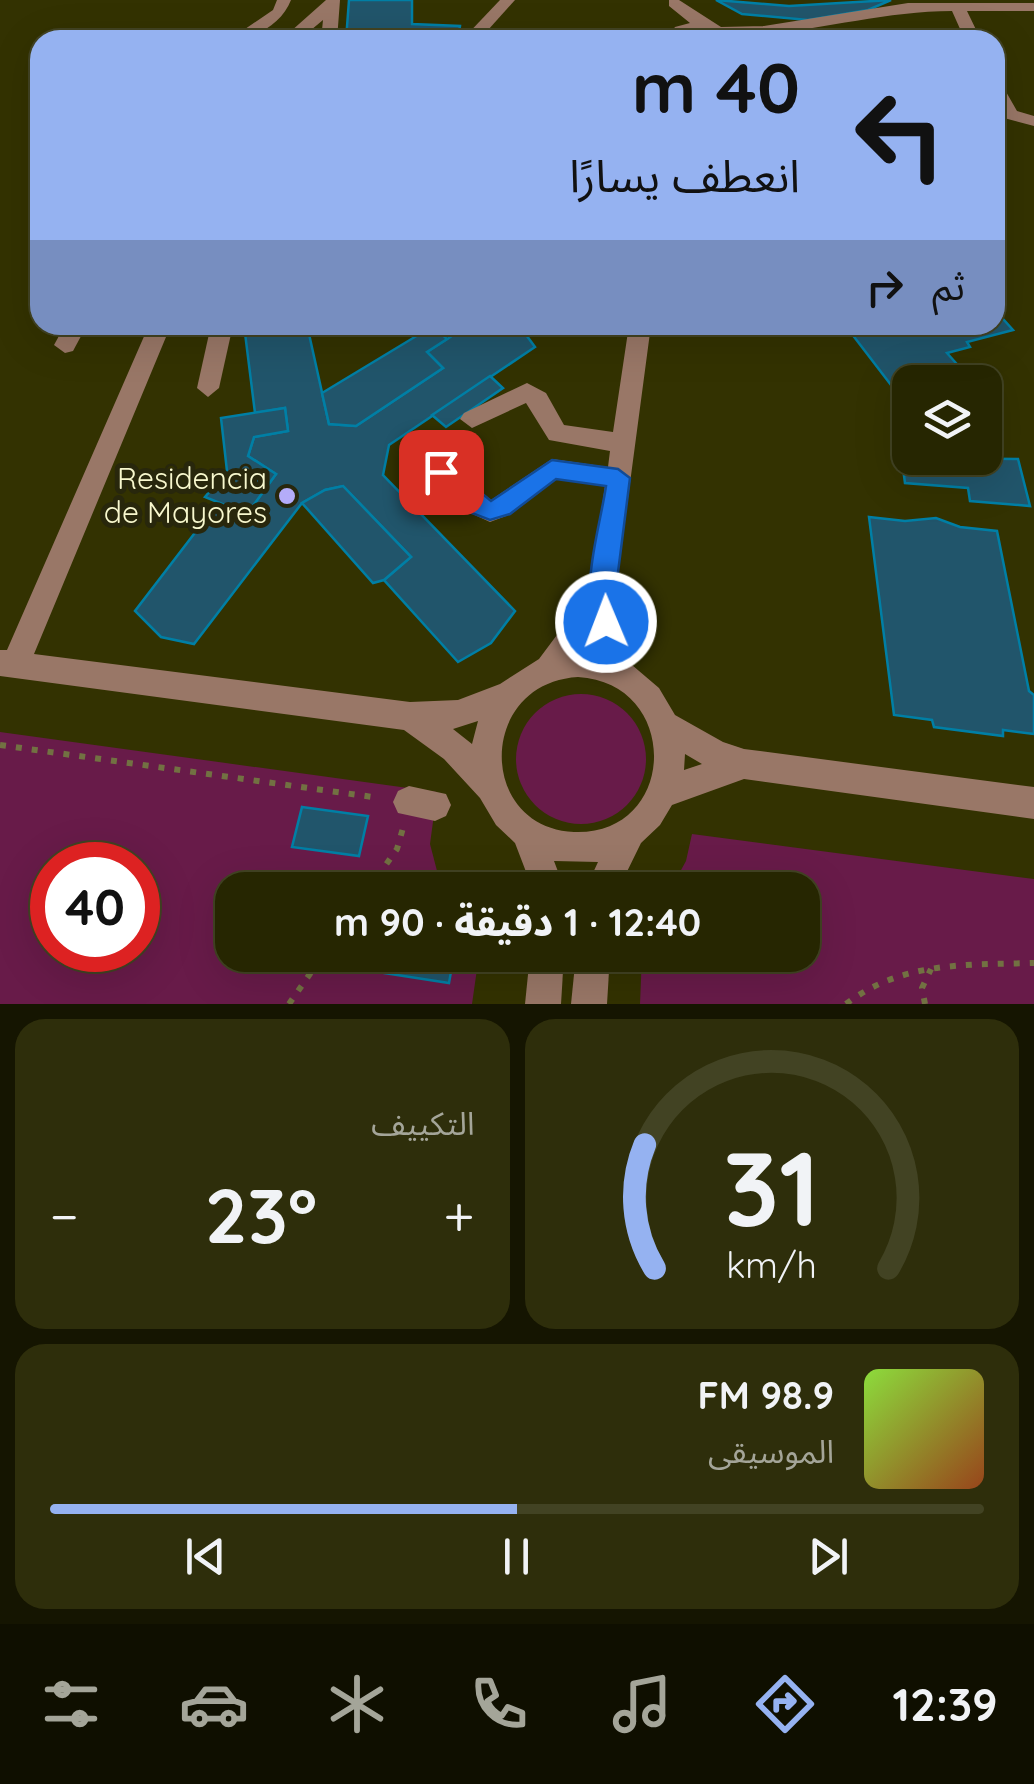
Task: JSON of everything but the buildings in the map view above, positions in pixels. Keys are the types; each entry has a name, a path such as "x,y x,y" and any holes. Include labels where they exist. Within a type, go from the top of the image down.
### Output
{"street":[{"path":"252,30 279,12 284,0"},
{"path":"480,30 508,0"},
{"path":"674,2 713,30"},
{"path":"672,30 674,2"},
{"path":"301,30 332,3"},
{"path":"328,30 332,3"},
{"path":"957,6 968,30"},
{"path":"770,30 892,8 1034,6"},
{"path":"1005,105 1010,114 1034,121"},
{"path":"64,345 70,335"},
{"path":"156,335 8,664 410,716 458,714 504,697"},
{"path":"208,388 220,335"},
{"path":"620,676 602,596 639,335"},
{"path":"472,420 527,392 538,399 557,433 624,443"},
{"path":"441,472 477,505 490,510 502,507 552,469 618,478"},
{"path":"550,667 602,596"},
{"path":"495,792 487,742 504,697 517,684 550,667 598,666 620,676 644,694 663,724 669,758 664,793 651,816 627,838 611,872"},
{"path":"410,716 456,748 495,792 526,831 541,872"},
{"path":"663,724 716,755 744,764 1034,804"},
{"path":"664,793 744,764"},
{"path":"526,831 550,844 576,849 602,847 627,838"},
{"path":"542,1004 546,972"},
{"path":"589,1004 591,972"}],"path":[{"path":"0,745 422,803 380,872"},
{"path":"846,1004 869,984 897,974 931,968 1034,963"},
{"path":"926,1004 922,988 931,968"},
{"path":"289,1004 311,972"}],"shaded area":[{"path":"581,694 606,699 627,713 641,734 646,759 641,784 627,805 606,819 581,824 556,819 535,805 521,784 516,759 521,734 535,713 556,699"},
{"path":"0,732 437,792 430,844 437,872 215,872 215,972 477,972 472,1004 0,1004"},
{"path":"692,834 1034,879 1034,1004 640,1004 641,972 820,972 820,872 680,872"}],"place":[{"name":"Residencia de Mayores","path":"287,496"}],"route":[{"path":"441,472 477,505 490,510 502,507 552,469 618,478 602,596 606,622"}]}
